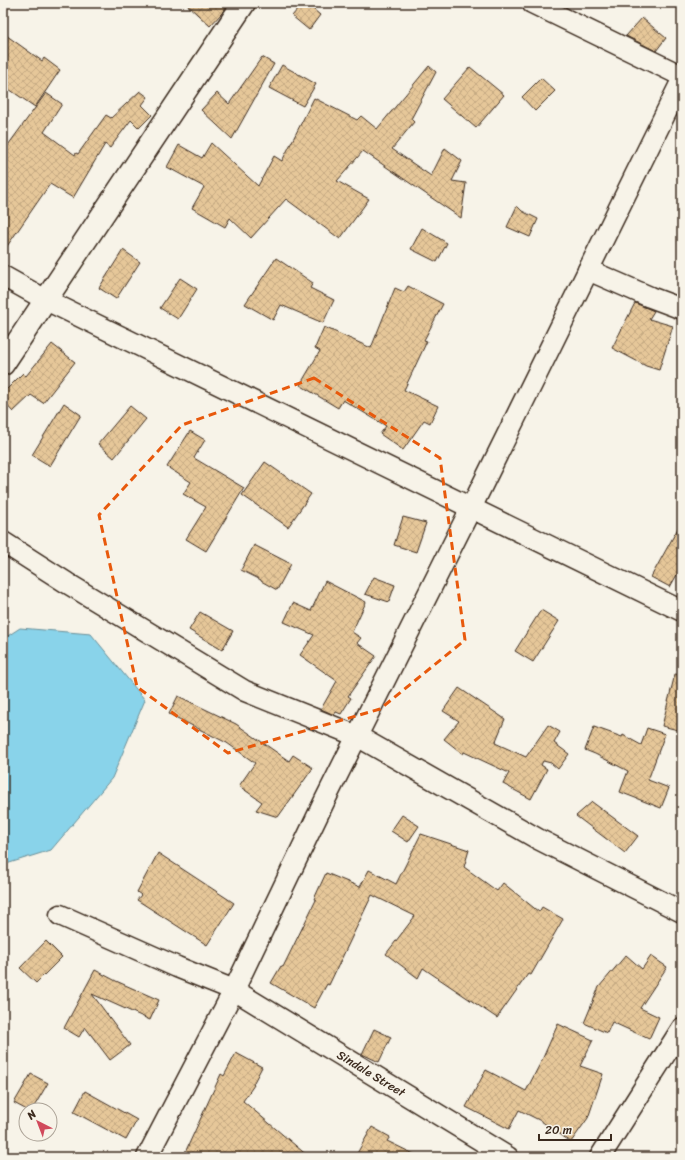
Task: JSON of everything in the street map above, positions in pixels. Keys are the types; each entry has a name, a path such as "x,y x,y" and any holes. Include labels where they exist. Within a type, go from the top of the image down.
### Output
{"street":[{"path":"3,364 244,3"},
{"path":"532,3 682,76"},
{"path":"147,1157 234,990 321,807 471,508 682,80"},
{"path":"588,270 682,308"},
{"path":"3,276 46,300 682,611"},
{"path":"3,542 67,583 245,691 357,736 538,839 682,912"},
{"name":"Sindale Street","path":"60,915 177,967 234,990 508,1157"},
{"path":"600,1157 682,1028"}],"highlighted area":[{"path":"314,378 440,458 465,640 380,709 228,753 137,687 99,515 182,425"}],"water":[{"path":"20,628 91,634 145,700 112,778 51,850 3,865 3,639"}],"building":[{"path":"185,3 229,3 210,26"},
{"path":"303,3 306,3 320,15 309,30 292,16"},
{"path":"642,18 666,38 656,51 626,36"},
{"path":"3,33 42,61 44,58 60,70 35,107 3,85"},
{"path":"262,57 274,64 232,139 201,110 217,93 229,104"},
{"path":"282,65 316,84 303,106 269,88"},
{"path":"429,66 436,72 411,119 414,122 392,149 431,176 445,148 462,161 452,181 466,183 461,218 363,151 337,181 369,199 340,239 286,199 251,238 230,218 225,227 192,208 204,187 167,167 179,145 202,158 211,143 258,186 274,156 282,161 314,98 357,120 361,116 377,129"},
{"path":"470,67 504,95 476,128 442,99"},
{"path":"541,78 555,91 535,111 522,97"},
{"path":"140,91 148,97 142,105 152,115 139,128 131,120 110,148 105,144 73,198 50,184 3,252 3,152 46,93 62,104 44,132 75,155 76,153 78,154 106,115 111,118"},
{"path":"517,206 522,211 538,219 530,237 507,227"},
{"path":"422,228 447,243 437,262 411,249"},
{"path":"123,250 140,262 116,299 99,288"},
{"path":"276,258 313,283 310,288 334,300 323,323 281,305 273,320 245,304"},
{"path":"180,278 197,289 178,319 160,308"},
{"path":"408,286 443,304 424,340 427,341 404,390 438,406 430,423 424,420 403,450 380,434 386,426 343,400 338,408 300,385 320,351 315,348 324,327 371,348 395,288 404,292"},
{"path":"635,303 654,311 649,319 673,326 659,370 646,366 612,348"},
{"path":"52,344 75,362 43,403 31,395 13,412 3,401 3,393 23,373 26,376"},
{"path":"64,403 81,415 50,466 32,455"},
{"path":"130,406 146,419 114,458 98,444"},
{"path":"190,431 205,440 194,458 244,488 206,551 186,539 206,507 183,494 191,482 167,467"},
{"path":"265,462 311,494 288,527 242,495"},
{"path":"403,517 426,523 416,552 394,545"},
{"path":"682,521 682,566 670,587 651,577"},
{"path":"254,545 291,564 277,590 241,570"},
{"path":"374,577 395,585 389,602 365,594"},
{"path":"325,581 366,602 352,632 361,638 357,643 376,656 348,696 351,698 341,714 336,712 334,715 321,709 337,681 300,655 314,635 284,622 293,603 311,611"},
{"path":"541,610 559,621 533,662 515,651"},
{"path":"200,612 233,631 222,650 189,630"},
{"path":"675,674 682,675 682,731 662,726"},
{"path":"459,688 505,719 495,743 526,757 548,725 560,732 554,743 569,754 558,769 551,763 543,761 541,765 547,769 531,799 503,784 509,773 464,752 463,754 444,739 459,721 443,711"},
{"path":"178,696 236,724 289,761 293,755 313,768 278,817 256,810 262,802 239,786 255,763 227,743 169,714"},
{"path":"594,727 622,737 623,735 641,745 647,728 665,734 648,780 669,788 661,808 620,792 628,771 585,750"},
{"path":"592,802 638,836 625,853 576,816"},
{"path":"402,815 419,826 408,842 391,831"},
{"path":"421,834 469,850 464,867 497,891 503,883 539,912 542,907 563,919 531,975 528,974 497,1018 423,968 418,978 386,954 415,916 372,895 329,985 327,984 314,1008 271,983 281,966 283,967 316,900 314,899 326,873 360,887 369,870 396,884"},
{"path":"158,853 234,903 207,945 137,900 141,895 137,892"},
{"path":"46,941 62,957 36,983 20,968"},
{"path":"626,955 642,969 651,956 667,967 640,1008 659,1017 649,1039 612,1022 607,1033 584,1023 599,987"},
{"path":"95,970 159,1000 150,1020 92,994 130,1045 110,1060 85,1027 79,1037 64,1028"},
{"path":"558,1024 593,1040 580,1066 603,1074 588,1118 571,1142 541,1121 519,1110 509,1129 466,1107 486,1070 526,1091"},
{"path":"374,1029 391,1037 379,1062 362,1054"},
{"path":"236,1053 262,1067 253,1084 254,1085 243,1101 309,1157 183,1157 221,1074 224,1076"},
{"path":"31,1074 48,1083 37,1102 18,1102 18,1105 14,1103"},
{"path":"85,1091 137,1120 126,1140 74,1112"},
{"path":"372,1127 390,1137 387,1141 420,1157 355,1157"}]}
